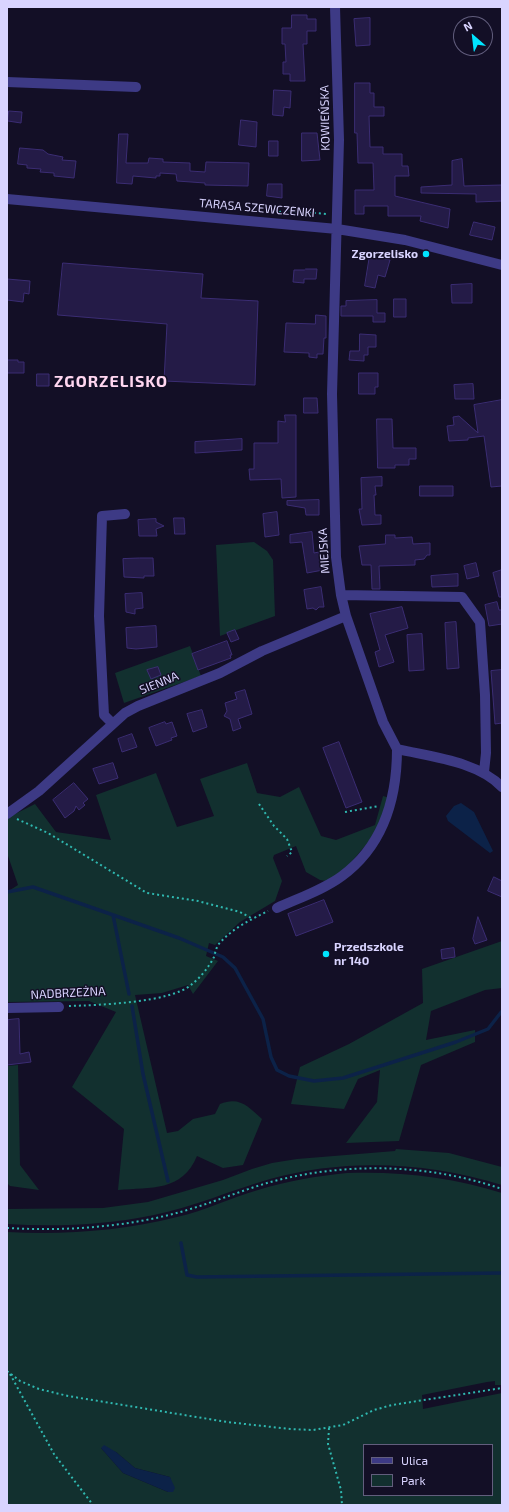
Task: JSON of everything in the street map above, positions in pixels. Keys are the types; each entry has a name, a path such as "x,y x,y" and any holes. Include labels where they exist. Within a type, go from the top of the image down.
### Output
{"street":[{"name":"KOWIEŃSKA","path":"336,7 339,140 337,229"},
{"path":"7,82 136,87"},
{"name":"TARASA SZEWCZENKI","path":"7,199 337,229 405,240 502,265"},
{"name":"MIEJSKA","path":"337,229 332,394 336,557 341,595 346,616 383,722 397,749"},
{"path":"113,724 104,715 99,616 102,516 125,514"},
{"path":"341,595 462,597 480,622 485,695 486,753 484,772"},
{"name":"SIENNA","path":"8,813 39,791 113,724 138,706 220,673 262,651 346,616"},
{"path":"277,908 322,888 343,876 358,862 378,835 392,804 397,779 397,749 467,766 484,772 502,787"},
{"name":"NADBRZEŻNA","path":"7,1008 60,1007"}],"path":[{"path":"258,804 274,826 287,839 292,852 287,856"},
{"path":"345,812 392,804"},
{"path":"8,813 18,820 48,833 147,893 198,901 240,912 253,918 277,908"},
{"name":"NADBRZEŻNA","path":"60,1007 131,1001 166,996 184,990 197,980 213,958 217,946 231,932 253,918"},
{"path":"7,1228 70,1229 124,1224 188,1210 255,1187 293,1177 348,1169 372,1168 434,1172 502,1189"},
{"path":"8,1372 20,1381 38,1389 86,1400 233,1422 290,1429 313,1430 343,1425 374,1410 392,1405 502,1388"},
{"path":"8,1372 54,1454 93,1505"},
{"path":"330,1428 328,1444 341,1490 342,1505"}],"green space":[{"path":"254,542 267,551 273,560 275,616 220,636 216,545"},
{"path":"190,646 201,676 124,703 115,673"},
{"path":"247,763 257,793 280,797 299,787 321,836 336,840 375,825 383,796 390,798 376,833 342,873 326,881 320,880 306,872 296,846 274,855 273,858 282,881 275,901 240,922 215,945 209,943 206,956 218,961 193,994 188,985 162,993 135,995 167,1133 178,1131 193,1119 215,1114 220,1104 233,1101 248,1106 262,1119 243,1165 223,1168 197,1156 191,1168 174,1182 154,1187 118,1190 124,1129 72,1087 116,1012 89,1001 7,1002 7,892 18,885 7,853 7,818 35,804 56,832 111,840 96,795 156,773 177,827 214,816 200,779"},
{"path":"502,941 502,988 485,990 431,1011 426,1040 475,1030 475,1042 421,1065 399,1141 346,1143 377,1102 380,1070 358,1079 344,1109 291,1104 300,1067 349,1044 423,1003 422,969"},
{"path":"18,1065 20,1165 39,1190 10,1186 7,1183 7,1066"},
{"path":"396,1149 449,1153 502,1167 502,1185 474,1177 416,1167 357,1166 328,1168 299,1172 255,1183 184,1208 154,1215 99,1223 44,1225 7,1224 7,1209 103,1208 148,1202 223,1180 272,1163 297,1159 395,1151"},
{"path":"347,1173 406,1174 445,1179 483,1187 502,1193 502,1385 495,1385 495,1381 487,1382 422,1395 423,1409 502,1393 502,1505 7,1505 7,1232 50,1233 92,1231 135,1226 187,1214 248,1193 302,1179","holes":["101,1448 116,1452 135,1468 170,1477 173,1492 168,1492 123,1473"]}],"water":[{"path":"461,803 474,812 493,851 490,853 448,821 446,816 454,806"},
{"path":"104,1445 116,1452 135,1468 170,1477 175,1488 173,1492 168,1492 123,1473 101,1448"}],"building":[{"path":"292,15 307,15 307,19 316,19 316,31 307,31 307,44 303,44 305,81 290,81 290,74 283,74 283,62 286,62 285,44 282,44 282,28 291,28"},
{"path":"370,18 370,45 356,46 354,19"},
{"path":"355,83 370,83 370,93 374,93 374,107 384,107 384,116 369,116 370,147 383,147 383,154 402,154 402,166 408,166 409,176 395,176 395,196 450,209 448,228 420,221 421,216 388,216 388,206 364,206 364,214 355,214 355,190 374,190 373,163 358,163 357,133 355,133"},
{"path":"274,90 291,91 290,108 284,107 283,116 273,115"},
{"path":"9,111 22,112 21,123 8,121"},
{"path":"241,120 257,122 256,147 239,145"},
{"path":"302,133 317,133 320,160 302,161"},
{"path":"119,134 128,134 126,163 148,163 149,158 163,159 163,162 190,163 190,171 205,172 206,162 249,163 248,186 205,185 205,183 177,181 176,174 160,173 160,176 156,176 156,178 133,176 132,184 117,183"},
{"path":"269,141 278,141 278,156 269,156"},
{"path":"20,148 43,150 48,154 63,157 62,160 76,161 74,178 54,176 54,173 40,172 41,169 27,168 27,165 18,164"},
{"path":"462,159 464,186 502,185 502,201 476,202 476,194 421,193 421,187 452,185 452,161"},
{"path":"268,184 282,184 282,198 267,196"},
{"path":"474,222 495,227 492,240 470,235"},
{"path":"370,255 390,260 385,277 378,275 375,288 365,286"},
{"path":"63,263 203,274 201,298 258,301 255,385 164,381 167,324 58,315"},
{"path":"317,269 316,279 304,279 304,283 293,282 294,270"},
{"path":"7,279 30,281 29,294 24,293 23,302 7,300"},
{"path":"472,284 472,303 452,303 451,285"},
{"path":"394,299 406,299 406,317 394,317"},
{"path":"377,300 377,313 385,313 385,322 373,322 373,316 341,316 341,306 346,306 346,301"},
{"path":"316,315 326,316 326,338 324,338 323,354 317,354 317,358 309,357 309,353 284,352 286,323 315,324"},
{"path":"360,334 376,335 376,347 368,347 368,355 364,355 364,361 349,360 350,351 359,351"},
{"path":"7,360 18,360 18,362 24,362 24,373 7,373"},
{"path":"359,373 378,373 378,387 375,387 375,394 359,394"},
{"path":"37,374 49,374 49,386 37,386"},
{"path":"473,384 474,399 455,399 454,385"},
{"path":"304,398 317,398 318,413 304,413"},
{"path":"502,400 502,486 491,487 484,436 468,438 468,440 449,441 447,426 454,425 453,417 459,416 478,433 474,405"},
{"path":"285,415 296,415 296,497 282,498 281,479 250,480 249,469 254,469 254,443 278,443 278,421 285,422"},
{"path":"377,419 392,419 393,448 416,448 416,459 409,459 409,465 395,465 395,468 378,468"},
{"path":"242,439 242,450 195,453 195,442"},
{"path":"382,477 382,486 375,486 376,495 374,495 375,515 381,515 381,524 362,525 359,509 362,509 361,478"},
{"path":"420,486 453,486 453,496 420,496"},
{"path":"319,500 319,515 306,515 305,508 287,505 287,501"},
{"path":"277,512 279,535 265,537 263,514"},
{"path":"174,518 184,518 185,534 175,534"},
{"path":"156,519 156,522 164,526 156,529 157,536 139,536 138,520"},
{"path":"312,532 314,553 319,552 323,570 307,573 302,542 290,543 290,535"},
{"path":"386,535 395,535 395,538 412,537 413,544 430,543 430,555 427,555 424,559 415,560 415,565 379,566 380,589 372,589 371,565 362,565 359,546 385,544"},
{"path":"153,558 154,576 144,576 144,578 124,577 123,559"},
{"path":"476,563 479,576 467,579 464,566"},
{"path":"502,570 502,597 499,597 493,573"},
{"path":"458,574 458,586 432,587 431,576"},
{"path":"321,587 324,607 319,607 316,610 313,608 307,609 304,590"},
{"path":"142,593 143,608 135,609 135,614 126,612 125,594"},
{"path":"497,602 499,610 502,610 502,624 489,626 485,605"},
{"path":"402,607 408,628 385,635 394,662 379,667 375,652 380,650 370,614"},
{"path":"456,622 459,668 447,669 445,623"},
{"path":"156,626 157,647 136,649 127,648 126,628"},
{"path":"235,630 239,639 231,642 227,633"},
{"path":"422,634 424,670 409,671 407,635"},
{"path":"227,641 232,655 230,655 231,658 198,670 192,654"},
{"path":"158,667 161,675 151,679 147,670"},
{"path":"502,670 502,723 495,724 491,671"},
{"path":"245,690 252,714 238,719 241,728 233,731 230,719 224,716 227,711 225,703 237,699 235,693"},
{"path":"202,710 207,727 193,732 187,714"},
{"path":"165,722 166,724 172,722 177,736 171,738 172,740 156,746 149,728"},
{"path":"132,734 137,747 122,752 118,739"},
{"path":"339,742 362,802 346,808 323,748"},
{"path":"113,763 118,778 99,784 93,769"},
{"path":"74,783 88,799 83,803 85,805 79,810 76,806 74,811 65,818 53,800"},
{"path":"494,877 502,881 502,897 488,891"},
{"path":"324,900 333,922 296,936 288,914"},
{"path":"478,917 487,940 475,944 473,939"},
{"path":"454,948 455,957 442,959 441,950"},
{"path":"19,1019 20,1054 29,1052 31,1062 7,1065 8,1020"}],"waterway":[{"path":"7,892 33,887 179,938 223,957 235,968 263,1019 271,1057 277,1070 289,1076 314,1081 343,1078 456,1042 488,1029 502,1011"},
{"path":"113,915 129,994"},
{"path":"132,1006 143,1074 168,1181"},
{"path":"181,1243 187,1275 197,1277 502,1273"}],"place":[{"name":"Zgorzelisko","path":"426,254"},
{"name":"Przedszkole nr 140","path":"326,954"}],"district":[{"name":"ZGORZELISKO","path":"111,382"}]}
